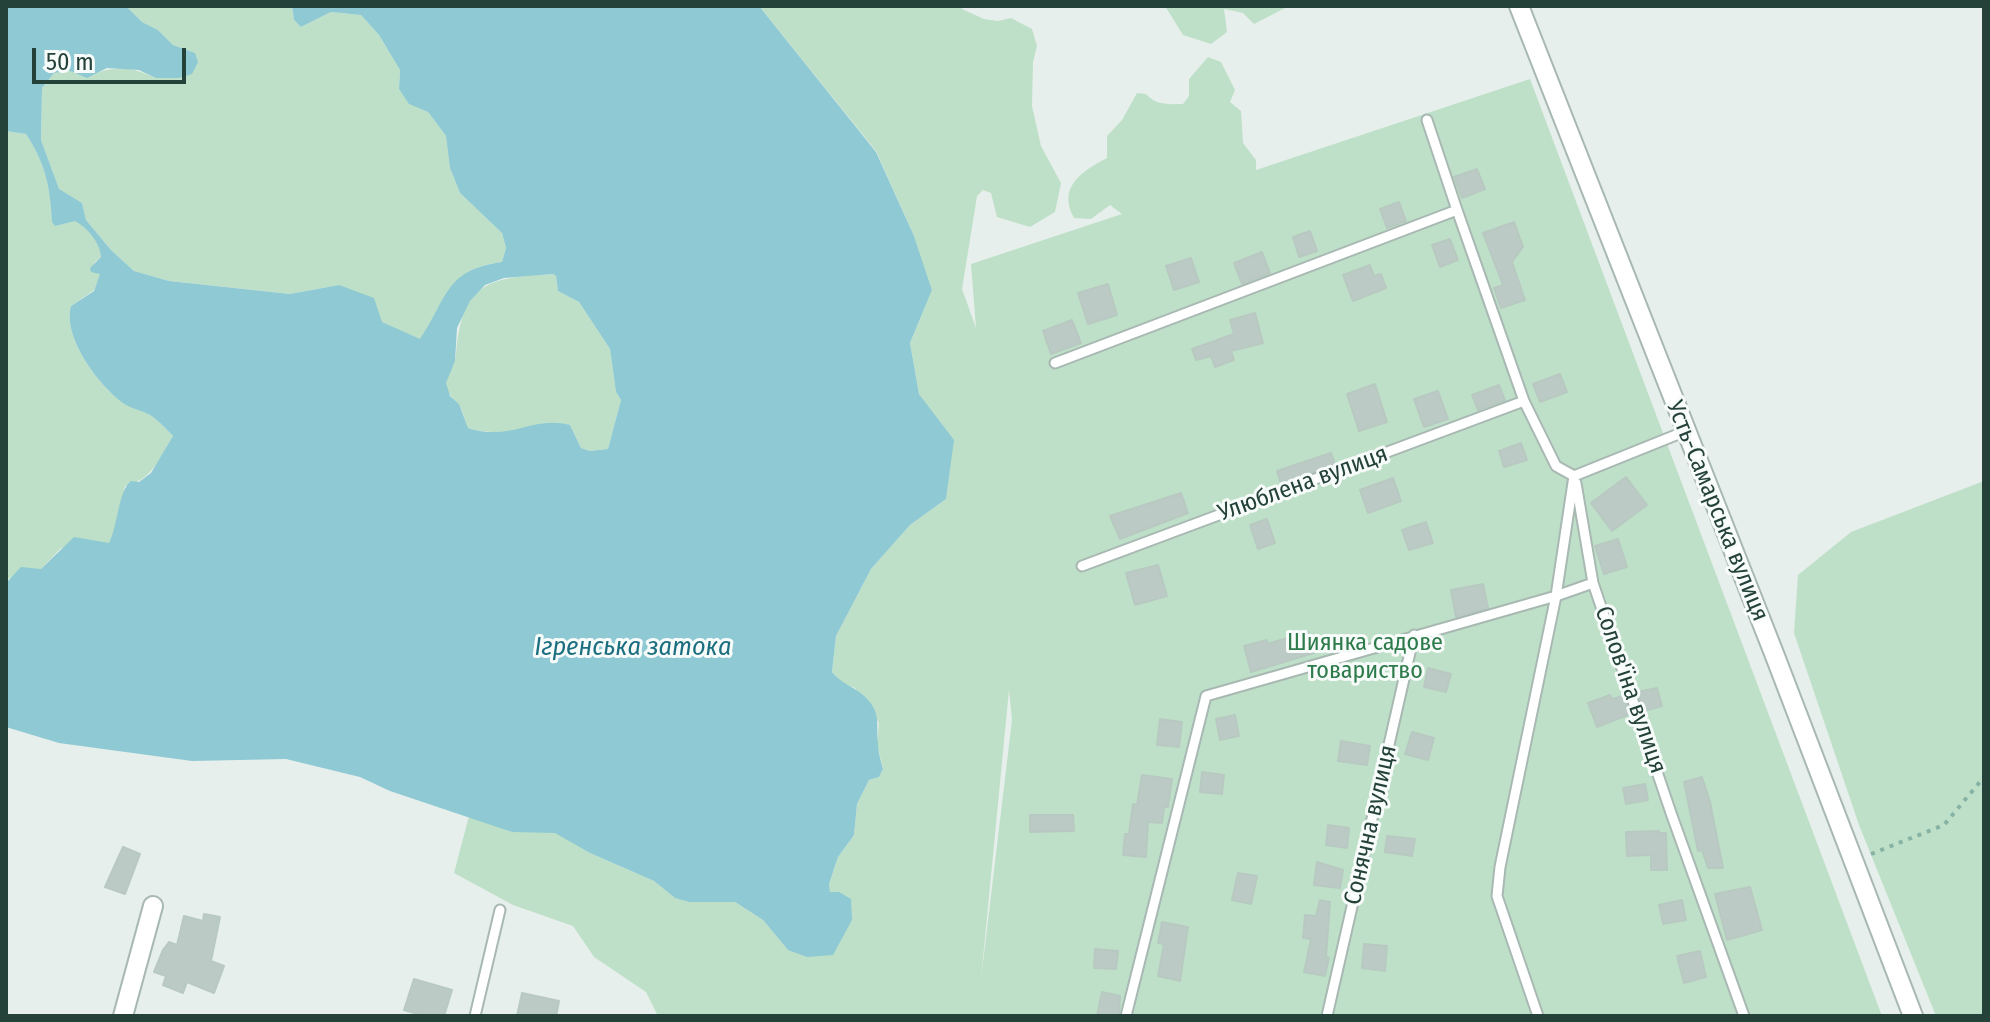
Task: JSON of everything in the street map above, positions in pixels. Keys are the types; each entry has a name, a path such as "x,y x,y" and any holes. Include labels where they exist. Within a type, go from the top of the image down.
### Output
{"street":[{"name":"Усть-Самарська вулиця","path":"1519,6 1913,1016"},
{"path":"123,1016 153,906"}],"lane":[{"path":"1427,120 1524,401 1556,466 1574,476"},
{"path":"1055,363 1457,210"},
{"name":"Улюблена вулиця","path":"1082,566 1524,401"},
{"path":"1574,476 1686,431"},
{"path":"1574,476 1593,583"},
{"path":"1126,1016 1206,696 1556,596 1574,476"},
{"name":"Солов'їна вулиця","path":"1538,1016 1497,896 1500,867 1556,596 1593,583 1744,1016"},
{"name":"Сонячна вулиця","path":"1327,1016 1414,635"},
{"path":"475,1016 500,910"}],"path":[{"path":"1854,861 1944,825 1984,777"}],"green space":[{"path":"126,6 292,6 294,20 301,27 331,12 361,15 379,35 400,70 399,89 410,104 428,112 446,136 450,168 460,193 502,233 506,248 502,262 484,265 459,279 443,299 421,340 381,322 339,285 290,294 169,281 134,271 86,220 82,203 59,190 41,140 42,88 54,73 70,71 87,77 122,68 156,78 195,53 173,45"},
{"name":"Шиянка садове товариство","path":"759,6 962,6 962,9 984,19 998,21 1011,18 1032,29 1037,46 1033,62 1032,106 1041,146 1061,183 1055,212 1030,227 997,217 991,193 983,190 977,196 962,289 976,328 971,264 1122,214 1110,205 1091,219 1074,218 1068,197 1070,189 1089,168 1107,158 1107,136 1122,120 1137,93 1146,94 1159,102 1183,104 1189,96 1189,79 1208,57 1221,62 1235,90 1230,102 1241,111 1243,143 1256,160 1256,170 1530,79 1882,1016 658,1016 646,992 594,957 573,926 513,905 454,873 469,816 512,832 555,832 590,853 654,881 675,898 689,902 735,902 763,920 788,950 835,893 830,892 829,884 838,857 854,835 857,804 869,780 879,777 883,769 877,743 879,723 855,688 840,682 832,672 836,636 871,569 910,525 946,499 953,440 919,394 910,343 932,290 914,236 876,151","holes":["1009,690 1012,720 981,979"]},
{"path":"1165,6 1289,6 1254,24 1243,13 1224,9 1227,32 1211,44 1183,35"},
{"path":"6,131 26,134 38,156 46,176 55,226 75,220 89,231 98,246 101,257 94,263 101,273 94,290 71,306 72,332 78,347 95,375 116,397 150,415 173,436 149,473 125,486 116,530 109,543 61,548 41,569 9,578 6,583"},
{"path":"553,274 558,291 579,302 610,349 616,392 621,400 608,449 590,451 581,448 570,425 505,432 468,428 460,407 447,388 446,381 455,359 464,312 472,298 495,282"},
{"path":"1984,481 1984,1016 1936,1016 1859,825 1794,633 1798,575 1851,532"}],"water":[{"name":"Ігренська затока","path":"6,6 126,6 173,45 195,53 198,62 192,74 179,78 156,78 139,70 107,68 87,78 70,71 54,73 42,88 41,140 59,189 82,203 86,220 111,250 134,271 169,281 290,294 339,285 374,298 382,322 420,339 458,279 483,266 502,262 506,248 502,233 460,193 450,168 446,136 428,112 409,104 399,89 400,70 379,35 361,15 331,12 301,27 294,20 292,6 759,6 876,152 914,236 932,290 910,343 919,394 954,440 946,499 910,525 871,569 836,636 832,672 872,705 883,769 879,777 869,780 857,804 854,835 838,857 829,884 830,892 839,892 851,899 852,920 833,955 807,957 788,950 763,920 735,902 689,902 675,898 654,881 590,853 555,833 512,832 390,791 360,777 286,759 192,761 59,743 6,727 6,583 21,567 41,569 74,537 109,543 127,486 131,481 139,482 151,473 173,436 150,415 116,397 85,361 72,332 71,306 94,291 100,274 91,272 90,268 101,257 98,246 89,232 75,221 55,226 46,176 33,145 26,134 6,131","holes":["556,276 558,291 579,302 610,349 616,392 621,400 608,449 590,451 581,448 570,425 544,423 497,432 468,428 459,404 450,396 446,383 455,361 457,328 470,301 485,285 504,278"]}],"building":[{"path":"1477,169 1485,189 1462,198 1454,177"},
{"path":"1399,202 1406,221 1387,228 1380,209"},
{"path":"1514,222 1523,247 1512,262 1525,300 1501,308 1494,288 1503,285 1483,233"},
{"path":"1310,231 1317,251 1299,257 1293,237"},
{"path":"1450,239 1458,260 1440,267 1432,245"},
{"path":"1262,252 1270,273 1242,284 1234,263"},
{"path":"1191,258 1199,282 1174,290 1166,266"},
{"path":"1370,265 1374,276 1381,274 1386,288 1353,301 1343,275"},
{"path":"1108,284 1117,315 1088,324 1078,293"},
{"path":"1255,313 1263,343 1231,351 1234,360 1215,367 1211,356 1196,360 1192,349 1234,334 1230,320"},
{"path":"1072,320 1081,343 1051,354 1043,331"},
{"path":"1560,374 1567,392 1540,402 1533,384"},
{"path":"1375,384 1387,422 1359,431 1347,394"},
{"path":"1499,385 1505,400 1478,410 1472,395"},
{"path":"1438,391 1448,419 1424,427 1414,399"},
{"path":"1521,443 1527,460 1504,467 1499,451"},
{"path":"1331,453 1335,464 1281,484 1277,471"},
{"path":"1626,477 1647,505 1612,531 1591,503"},
{"path":"1393,478 1401,501 1368,513 1360,490"},
{"path":"1181,493 1188,513 1120,539 1110,516"},
{"path":"1267,519 1275,543 1258,549 1250,525"},
{"path":"1426,522 1433,543 1409,550 1402,530"},
{"path":"1618,539 1627,567 1604,574 1595,546"},
{"path":"1158,565 1167,596 1135,605 1126,573"},
{"path":"1483,584 1488,608 1456,617 1451,590"},
{"path":"1308,632 1314,653 1251,672 1244,646 1267,640 1267,644"},
{"path":"1428,668 1451,674 1446,692 1424,687"},
{"path":"1657,688 1662,706 1644,711 1638,692"},
{"path":"1610,695 1612,699 1623,696 1630,714 1597,727 1588,703"},
{"path":"1235,715 1239,736 1220,740 1216,719"},
{"path":"1160,719 1182,722 1179,747 1157,745"},
{"path":"1412,732 1434,738 1428,760 1405,754"},
{"path":"1341,741 1370,746 1367,765 1338,761"},
{"path":"1202,772 1224,775 1222,794 1200,792"},
{"path":"1142,775 1172,779 1168,807 1164,807 1162,823 1148,822 1146,857 1123,855 1125,834 1129,834 1133,804 1137,805"},
{"path":"1702,777 1723,868 1708,868 1702,850 1698,851 1684,782"},
{"path":"1645,784 1648,800 1626,804 1623,788"},
{"path":"1030,815 1073,815 1074,831 1030,832"},
{"path":"1328,825 1349,828 1347,848 1326,845"},
{"path":"1626,832 1666,833 1667,870 1651,870 1651,855 1627,856"},
{"path":"1387,836 1415,839 1412,856 1385,852"},
{"path":"123,847 140,854 125,894 105,887"},
{"path":"1317,862 1343,870 1340,888 1314,885"},
{"path":"1238,873 1257,876 1251,904 1232,900"},
{"path":"1750,887 1762,930 1727,940 1715,894"},
{"path":"1320,900 1330,902 1326,957 1329,958 1325,976 1304,972 1311,939 1303,938 1305,915 1316,916"},
{"path":"1682,900 1686,920 1663,924 1659,905"},
{"path":"204,914 220,917 211,961 224,966 214,993 187,982 183,993 163,985 166,976 154,972 163,950 169,942 177,945 184,916 203,921"},
{"path":"1162,922 1188,927 1180,981 1158,976 1164,944 1158,943"},
{"path":"1364,944 1387,946 1385,971 1362,968"},
{"path":"1095,949 1118,951 1116,969 1094,968"},
{"path":"1700,951 1706,977 1684,983 1677,956"},
{"path":"414,979 452,990 444,1016 425,1016 404,1010"},
{"path":"1102,992 1120,996 1119,1016 1097,1016"},
{"path":"522,993 559,1001 556,1016 517,1016"}]}
